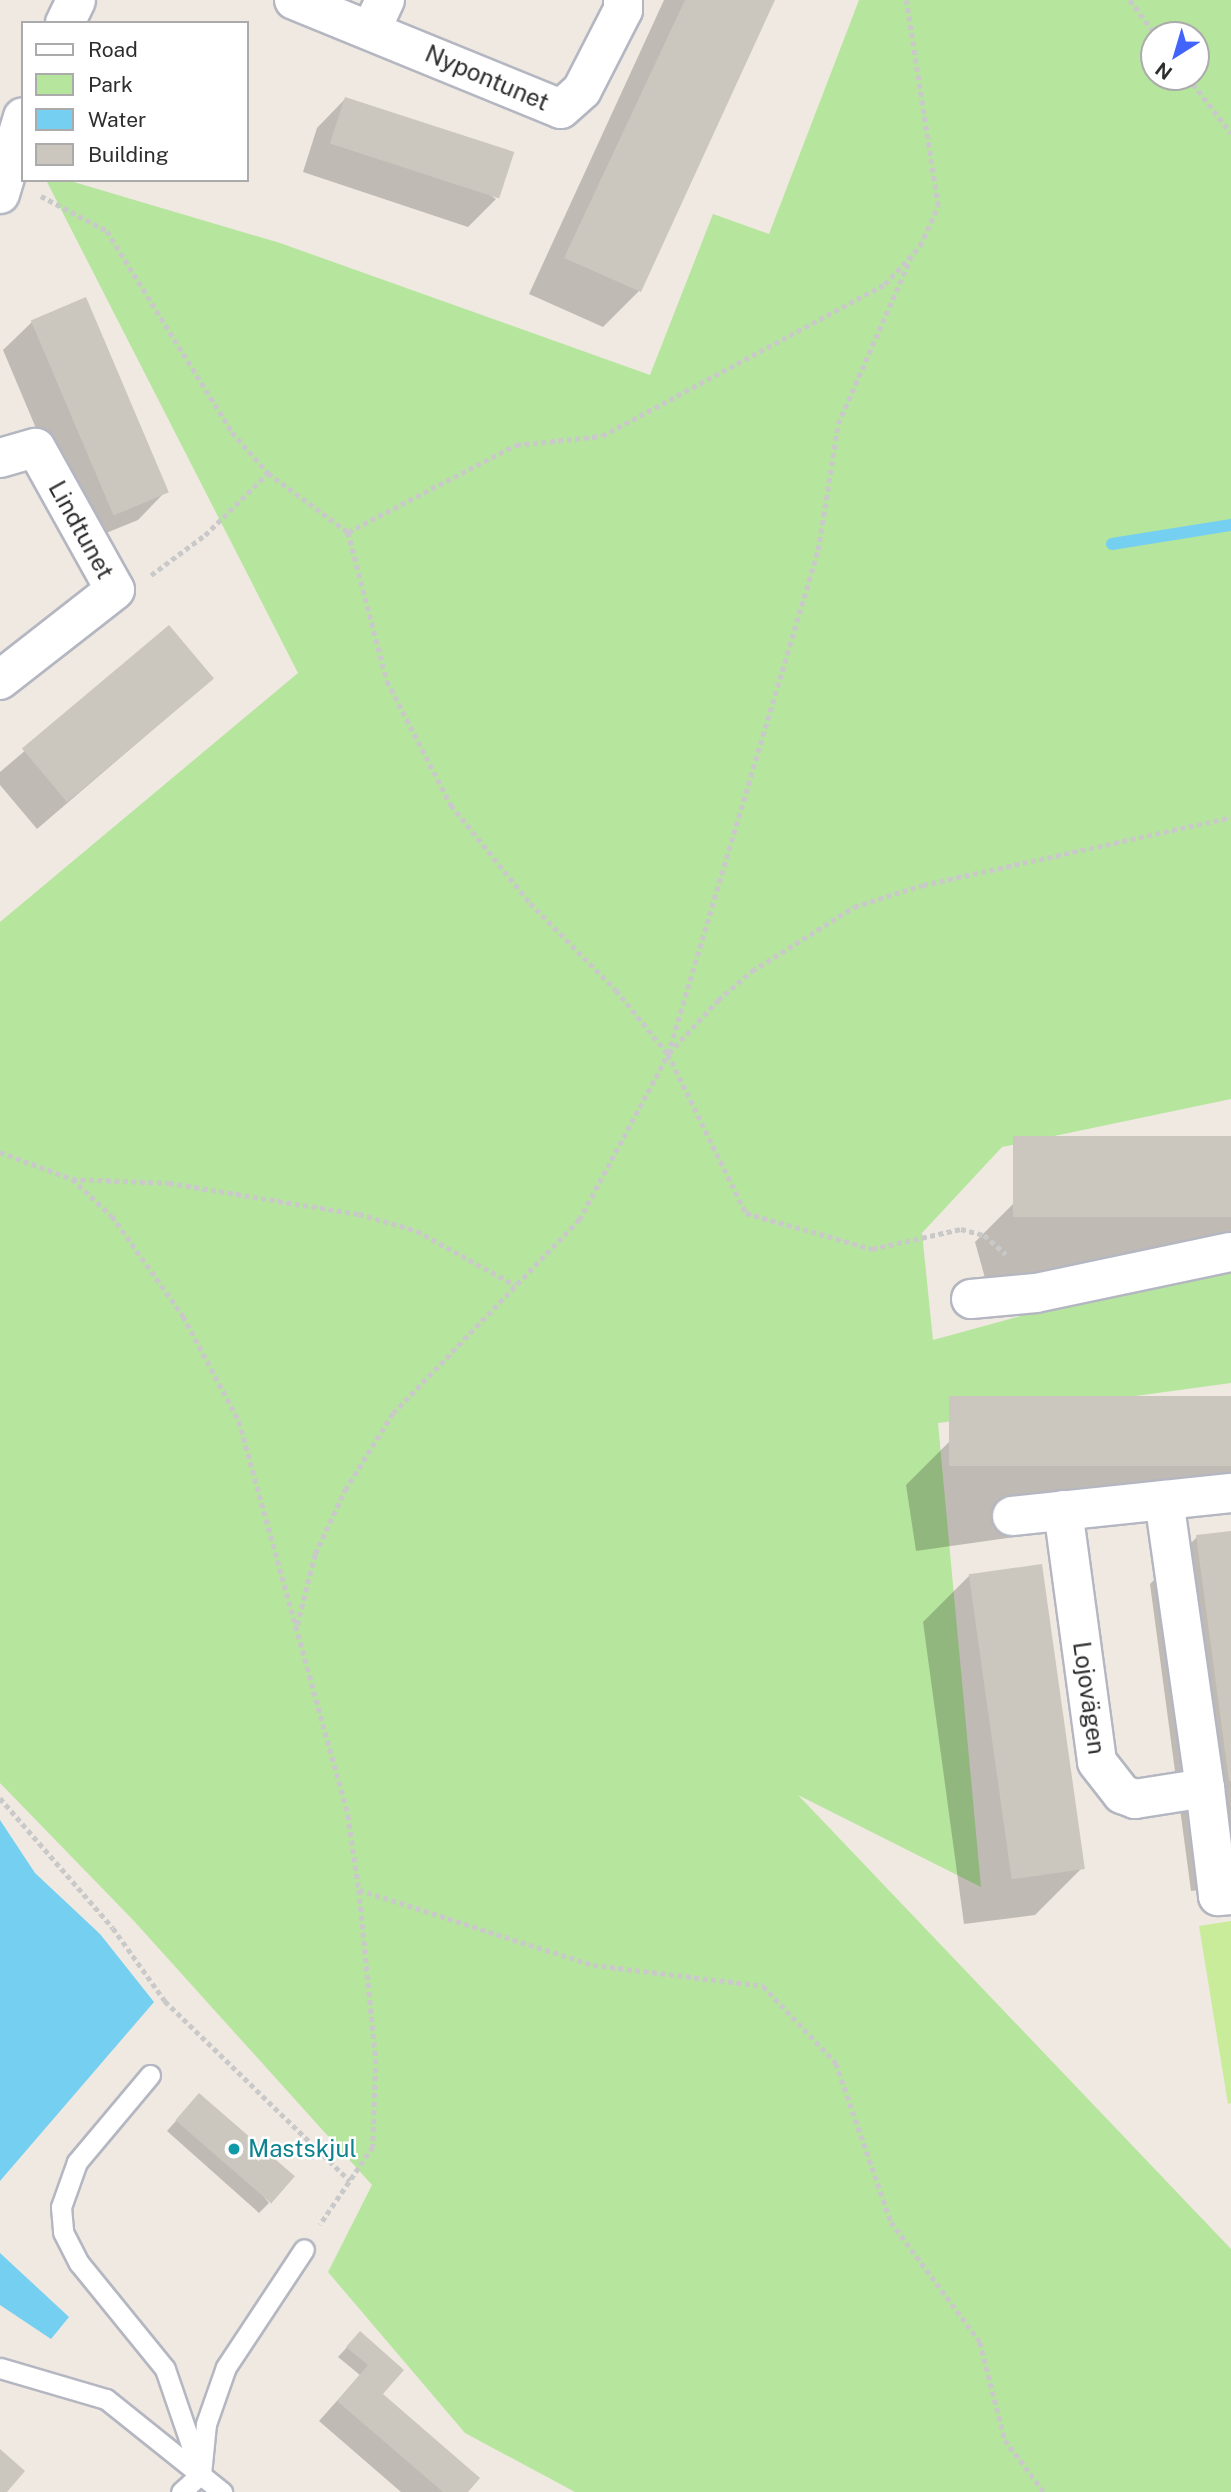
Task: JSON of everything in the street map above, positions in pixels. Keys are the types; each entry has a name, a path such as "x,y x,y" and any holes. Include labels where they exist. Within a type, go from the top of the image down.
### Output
{"street":[{"path":"66,21 76,0"},
{"name":"Nypontunet","path":"294,0 378,15 561,109 582,90 624,10 623,0"},
{"path":"2,187 12,131"},
{"name":"Lindtunet","path":"0,458 36,448 115,590 0,680"},
{"path":"971,1299 1036,1293 1231,1252"},
{"path":"1012,1516 1231,1493"},
{"path":"1164,1500 1218,1896 1231,1895"},
{"name":"Lojovägen","path":"1063,1510 1097,1762 1122,1794 1135,1799 1205,1788"}],"lane":[{"path":"150,2076 77,2162 61,2207 63,2232 79,2263 165,2369 201,2474"},
{"path":"181,2492 201,2474 206,2424 226,2367 304,2249"},
{"path":"0,2368 106,2399 222,2492"}],"path":[{"path":"297,1625 315,1554 345,1490 393,1413 579,1220 668,1054 818,550 838,424 912,255 938,206 906,0"},
{"path":"1130,0 1146,21"},
{"path":"1199,91 1231,133"},
{"path":"2,187 107,231 232,432 268,473 348,532 387,681 451,805 530,903 616,990 668,1054 746,1213 872,1249 961,1229 984,1235 1036,1293"},
{"path":"348,532 516,444 601,436 885,284 912,255"},
{"path":"115,590 165,568 268,473"},
{"path":"668,1054 718,1000 752,971 854,907 923,886 1231,817"},
{"path":"0,1152 72,1179 169,1183 359,1214 417,1231 515,1285"},
{"path":"72,1179 111,1216 183,1316 239,1421 348,1815 359,1890 376,2059 373,2147 304,2249"},
{"path":"0,1798 113,1928 165,2001 350,2181"},
{"path":"359,1890 593,1965 763,1986 836,2063 891,2222 980,2342 1005,2440 1044,2492"}],"green space":[{"path":"859,0 1231,0 1231,1099 1002,1147 922,1233 933,1340 1152,1280 1231,1264 1231,1383 938,1423 981,1887 798,1795 1231,2249 1231,2492 575,2492 465,2433 328,2272 372,2185 134,1921 0,1783 0,922 298,673 47,182 74,182 280,243 650,375 713,214 769,234"},
{"path":"1231,1921 1231,2103 1228,2104 1199,1926"}],"water":[{"path":"0,1820 35,1873 100,1934 154,2002 0,2181"},
{"path":"0,2253 69,2317 51,2339 0,2305"}],"building":[{"path":"685,0 775,0 641,292 564,258"},
{"path":"345,97 514,152 499,199 330,144"},
{"path":"86,297 169,492 114,516 31,320"},
{"path":"169,625 214,679 67,802 22,748"},
{"path":"1013,1136 1231,1136 1231,1217 1013,1217"},
{"path":"949,1396 1231,1396 1231,1466 949,1466"},
{"path":"1231,1531 1231,1781 1229,1781 1196,1535"},
{"path":"1042,1564 1085,1869 1012,1879 969,1574"},
{"name":"Mastskjul","path":"199,2093 295,2176 271,2203 175,2120"},
{"path":"360,2331 404,2370 383,2394 480,2478 468,2492 443,2492 337,2401 368,2365 346,2347"},
{"path":"0,2449 25,2471 7,2492 0,2492"}],"waterway":[{"path":"1112,544 1231,525"}],"place":[{"name":"Mastskjul","path":"234,2149"}]}
